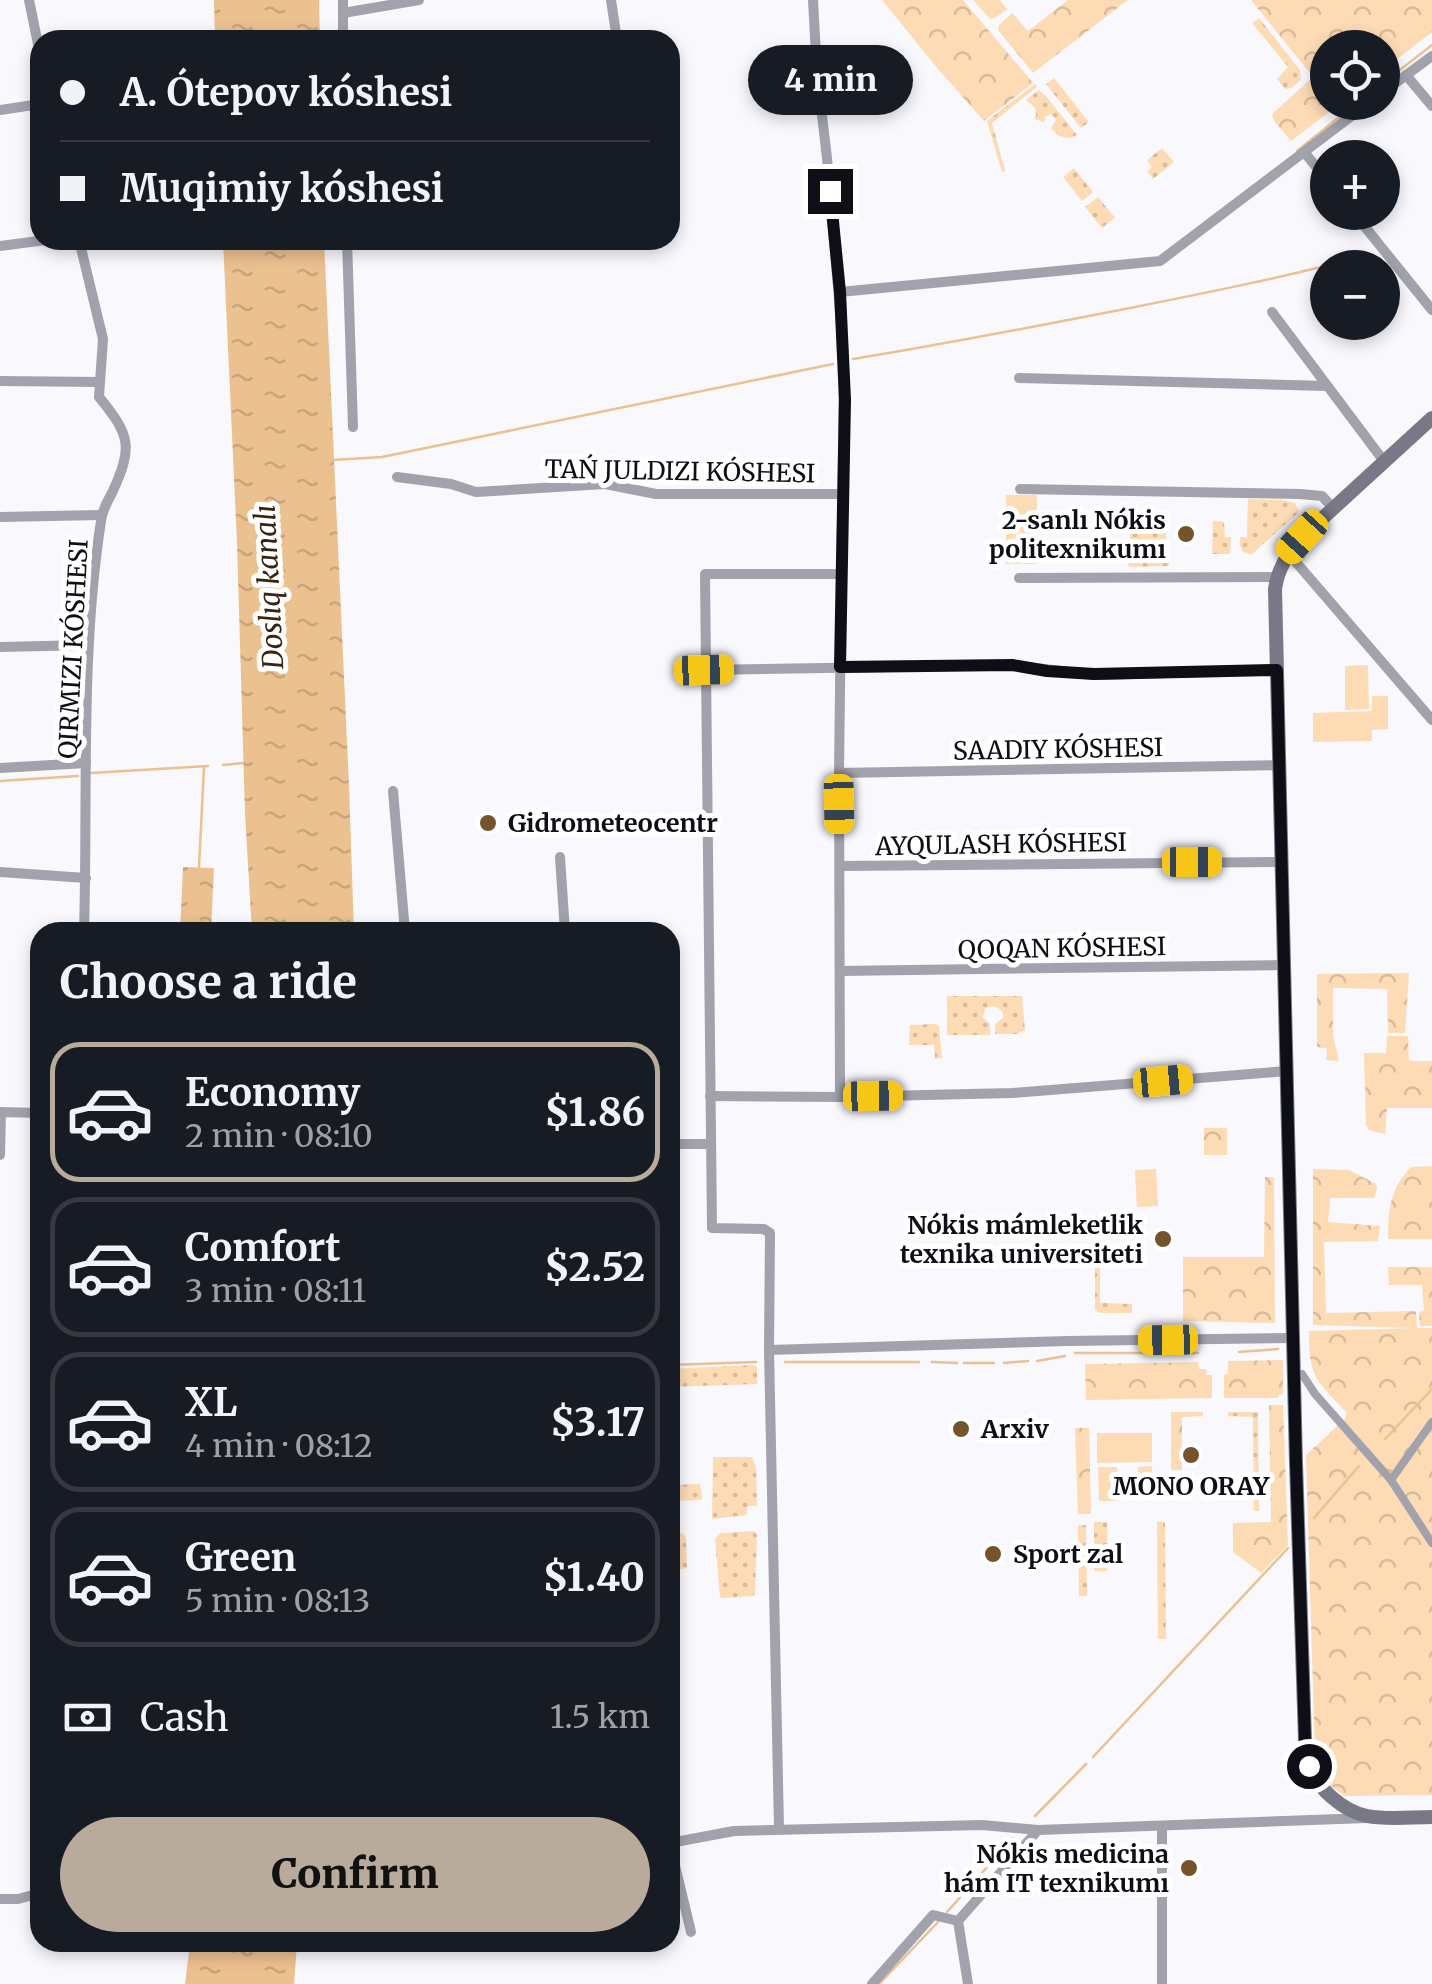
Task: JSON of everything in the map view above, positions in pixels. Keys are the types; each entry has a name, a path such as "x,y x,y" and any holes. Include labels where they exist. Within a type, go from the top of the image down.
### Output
{"main road":[{"path":"1432,418 1288,553 1275,588 1305,1740 1309,1766 1320,1786 1334,1799 1371,1816 1432,1817"}],"street":[{"path":"29,0 35,30"},
{"path":"343,0 343,30"},
{"path":"343,13 419,0"},
{"path":"611,0 616,30"},
{"path":"813,0 844,372 840,1098"},
{"path":"1400,80 1432,56"},
{"path":"1406,75 1432,106"},
{"path":"0,110 30,106"},
{"path":"840,292 1160,261 1346,120"},
{"path":"1304,152 1310,159"},
{"path":"1368,230 1432,310"},
{"path":"0,246 30,242"},
{"path":"81,250 103,339 99,397 125,437 126,463 102,515 88,645 84,922"},
{"path":"347,250 353,427"},
{"path":"1272,312 1383,460"},
{"path":"1019,378 1328,386"},
{"path":"0,381 99,382"},
{"path":"397,477 451,484 476,492 605,484 656,494 844,494"},
{"path":"1020,489 1300,494 1322,496 1333,508"},
{"path":"0,517 102,515"},
{"path":"1288,553 1432,720"},
{"path":"780,1829 774,1672 770,1233 764,1229 712,1228 705,574 842,574"},
{"path":"1019,578 1277,577"},
{"path":"0,646 88,645"},
{"path":"704,670 1012,665 1094,674 1277,670"},
{"path":"0,768 86,763"},
{"name":"SAADIY KÓSHESI","path":"839,773 1278,765"},
{"path":"394,791 404,922"},
{"path":"560,857 564,922"},
{"name":"AYQULASH KÓSHESI","path":"840,866 1282,862"},
{"path":"0,872 86,878"},
{"name":"QOQAN KÓSHESI","path":"840,971 1284,965"},
{"path":"710,1096 840,1098 1012,1093 1287,1071"},
{"path":"0,1155 1,1112 30,1113"},
{"path":"680,1144 710,1144"},
{"path":"769,1350 1293,1338"},
{"path":"1302,1374 1391,1480 1432,1543"},
{"path":"1391,1480 1432,1422"},
{"path":"1334,1799 1342,1809 1335,1820"},
{"path":"680,1842 734,1830 982,1825 1038,1830 1371,1816"},
{"path":"1162,1826 1162,1984"},
{"path":"958,1921 1038,1830"},
{"path":"680,1886 691,1932"},
{"path":"0,1899 30,1896"},
{"path":"872,1984 933,1915 958,1921"},
{"path":"958,1921 968,1984"}],"green space":[{"path":"882,0 963,0 1033,83 984,121"},
{"path":"973,0 1000,0 1007,9 990,19"},
{"path":"1068,0 1128,0 1033,73 998,30 999,25 1012,13 1028,31"},
{"path":"1251,0 1432,0 1432,32 1400,57 1400,30 1310,30 1310,73"},
{"path":"1259,18 1300,70 1301,80 1291,88 1285,89 1277,79 1288,67 1252,23"},
{"path":"1054,78 1089,122 1081,128 1046,84"},
{"path":"1310,80 1310,120 1319,120 1291,141 1272,114"},
{"path":"1035,84 1037,87 992,123 1005,171 1002,172 987,121"},
{"path":"1039,90 1077,135 1066,138 1057,134 1051,128 1056,120 1051,114 1044,122 1034,119 1035,108 1026,100"},
{"path":"1162,148 1174,162 1153,179 1147,171 1152,167 1147,160"},
{"path":"1074,168 1093,192 1082,201 1063,177"},
{"path":"1098,197 1115,218 1102,228 1085,207"},
{"path":"1006,495 1037,495 1037,564 1006,564"},
{"path":"1248,499 1295,503 1299,512 1251,555 1240,546 1240,537 1247,537"},
{"path":"1213,521 1224,522 1225,537 1231,537 1230,554 1212,554"},
{"path":"1131,525 1151,525 1151,532 1166,533 1166,540 1130,539"},
{"path":"1110,544 1166,547 1169,566 1129,567 1127,556 1113,555"},
{"path":"1368,665 1369,709 1345,710 1345,666"},
{"path":"1372,696 1388,696 1388,729 1372,730 1372,741 1313,742 1313,713 1372,711"},
{"path":"1409,973 1405,1033 1388,1033 1387,989 1333,988 1333,1035 1339,1061 1326,1060 1327,1048 1317,1047 1317,974"},
{"path":"947,996 1022,996 1025,1031 995,1034 995,1024 1003,1013 990,1007 985,1008 983,1018 990,1024 990,1035 947,1035"},
{"path":"936,1024 942,1058 935,1059 934,1045 909,1045 910,1025"},
{"path":"1387,1036 1408,1036 1409,1061 1432,1061 1432,1108 1387,1108 1385,1134 1369,1130 1366,1125 1364,1053 1386,1053"},
{"path":"1204,1128 1227,1128 1227,1155 1204,1155"},
{"path":"1432,1166 1432,1239 1388,1239 1394,1191 1411,1167"},
{"path":"1156,1169 1158,1206 1137,1207 1135,1170"},
{"path":"1313,1169 1349,1170 1376,1184 1377,1189 1374,1198 1330,1198 1328,1222 1380,1226 1378,1241 1324,1242 1326,1313 1416,1311 1417,1328 1432,1328 1432,1795 1344,1796 1330,1785 1315,1755 1306,1455 1346,1418 1346,1412 1316,1376 1310,1359 1309,1331 1414,1328 1313,1325"},
{"path":"1265,1177 1274,1177 1275,1323 1183,1321 1183,1257 1264,1257"},
{"path":"1099,1227 1120,1227 1100,1231 1100,1303 1132,1304 1132,1313 1095,1310 1095,1232"},
{"path":"1388,1267 1432,1267 1432,1326 1420,1326 1419,1312 1424,1310 1422,1285 1389,1285"},
{"path":"1283,1360 1283,1394 1278,1398 1224,1398 1228,1361"},
{"path":"1198,1362 1199,1369 1212,1375 1212,1398 1086,1400 1085,1364"},
{"path":"753,1365 757,1367 757,1384 680,1387 680,1369"},
{"path":"1269,1405 1283,1405 1288,1545 1261,1573 1233,1552 1233,1523 1271,1522"},
{"path":"1171,1412 1203,1412 1203,1416 1182,1417 1182,1470 1171,1470"},
{"path":"1228,1412 1258,1412 1259,1511 1254,1511 1253,1417 1228,1416"},
{"path":"1075,1428 1089,1428 1091,1514 1078,1514"},
{"path":"1097,1433 1152,1433 1152,1462 1097,1463"},
{"path":"713,1457 752,1457 757,1506 747,1506 747,1515 712,1519"},
{"path":"1152,1466 1153,1499 1138,1499 1138,1467"},
{"path":"1098,1467 1117,1467 1117,1501 1099,1501"},
{"path":"700,1484 701,1500 680,1501 680,1485"},
{"path":"1094,1522 1107,1522 1107,1571 1094,1571"},
{"path":"1157,1522 1165,1522 1166,1639 1158,1639"},
{"path":"1078,1525 1086,1525 1087,1596 1079,1596"},
{"path":"754,1531 755,1593 720,1597 715,1539 720,1533"},
{"path":"680,1533 686,1537 687,1568 680,1569"}],"water":[{"path":"214,0 319,0 320,30 215,30"},
{"name":"Doslıq kanalı","path":"223,250 324,250 354,922 251,922"},
{"path":"183,867 214,868 211,922 180,922"},
{"path":"189,1952 296,1952 294,1984 185,1984"}],"waterway":[{"path":"1400,70 1432,45"},
{"path":"1297,151 1336,120"},
{"path":"853,359 992,335 1310,270"},
{"path":"333,460 382,457 833,364"},
{"path":"223,765 243,763"},
{"path":"91,773 208,766"},
{"path":"199,867 204,768"},
{"path":"0,781 78,776"},
{"path":"1239,1352 1278,1349"},
{"path":"1075,1353 1198,1353"},
{"path":"1037,1361 1065,1356"},
{"path":"1004,1363 1028,1361"},
{"path":"680,1365 756,1362"},
{"path":"785,1362 919,1362"},
{"path":"932,1362 957,1363"},
{"path":"964,1363 994,1363"},
{"path":"1385,1439 1432,1389"},
{"path":"1314,1518 1359,1466"},
{"path":"1093,1757 1288,1548"},
{"path":"1035,1816 1086,1764"},
{"path":"947,1912 1013,1838"},
{"path":"879,1984 938,1922"}],"place":[{"name":"2-sanlı Nókis politexnikumı","path":"1186,534"},
{"name":"Gidrometeocentr","path":"488,823"},
{"name":"Nókis mámleketlik texnika universiteti","path":"1163,1239"},
{"name":"Arxiv","path":"961,1429"},
{"name":"MONO ORAY","path":"1191,1455"},
{"name":"Sport zal","path":"993,1554"},
{"name":"Nókis medicina hám IT texnikumı","path":"1189,1868"}],"route":[{"path":"830,191 845,400 840,667 1012,665 1094,674 1277,670 1296,1463 1309,1766"}]}
